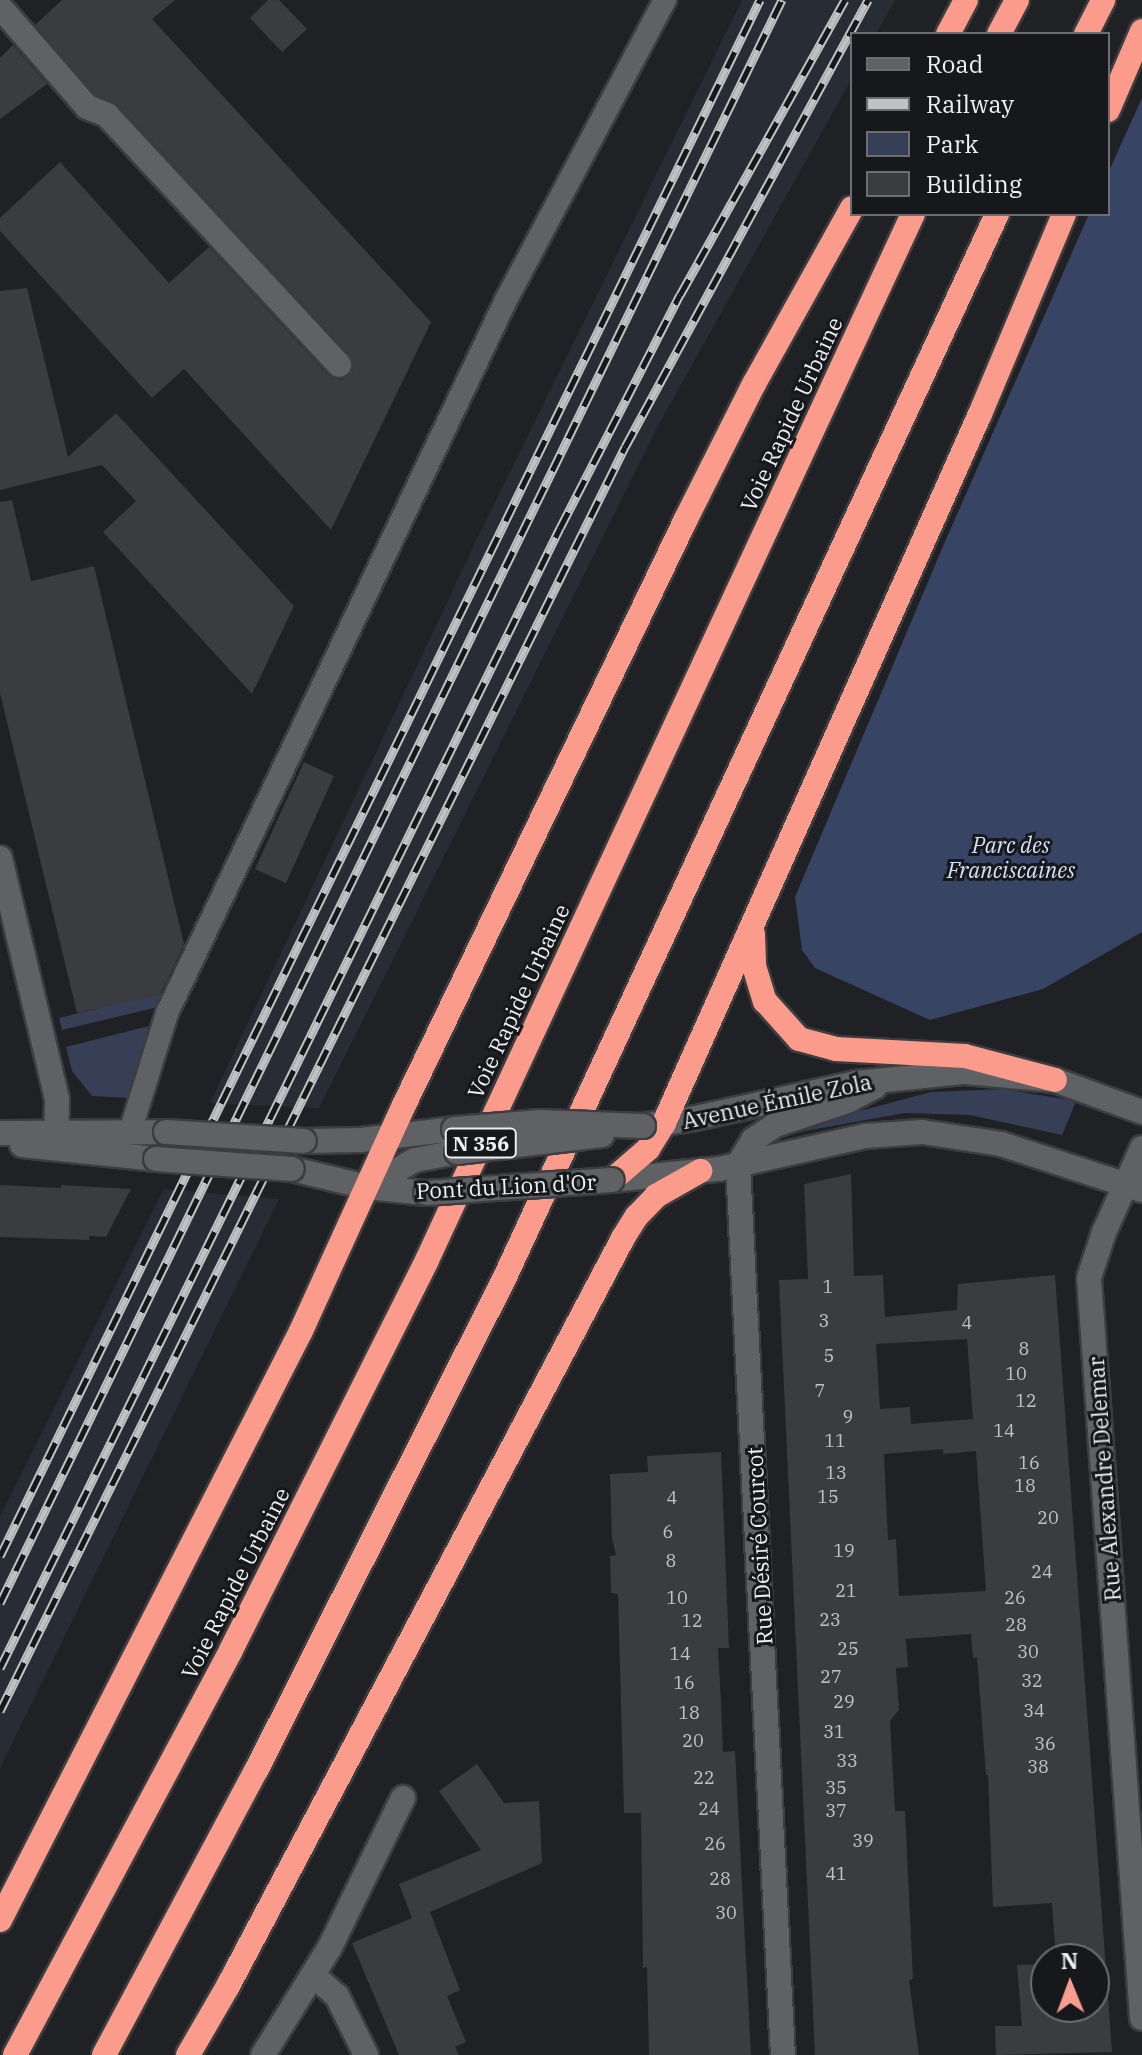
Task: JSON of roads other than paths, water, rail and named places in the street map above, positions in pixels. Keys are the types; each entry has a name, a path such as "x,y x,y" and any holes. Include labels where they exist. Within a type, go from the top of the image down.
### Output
{"highway":[{"path":"949,32 966,0"},
{"path":"1000,32 1017,0"},
{"path":"1087,32 1103,0"},
{"path":"1110,105 1142,31"},
{"path":"0,1920 251,1433 686,519 754,384 850,212"},
{"name":"Voie Rapide Urbaine","path":"15,2055 231,1650 427,1260 912,216"},
{"path":"104,2055 257,1769 505,1277 934,344 996,216"},
{"path":"645,1206 644,1165 653,1124 755,923 980,414 1063,216"},
{"path":"755,923 752,945 756,980 775,1017 799,1039 836,1049 965,1056 1055,1080"},
{"path":"612,1180 644,1165"},
{"path":"188,2055 235,1972 616,1251 645,1206 669,1187 700,1171"}],"street":[{"path":"10,0 0,8 87,107 107,115 339,365"},
{"path":"0,858 57,1099 57,1140"},
{"name":"Avenue Émile Zola","path":"653,1124 834,1087 891,1078 965,1072 1055,1080 1142,1112"},
{"name":"Avenue Émile Zola","path":"738,1165 753,1140 775,1125 847,1101 891,1078"},
{"name":"Pont du Lion d'Or","path":"367,1187 456,1140 540,1122 653,1124"},
{"name":"Pont du Lion d'Or","path":"57,1140 130,1132 329,1142 391,1136 456,1140"},
{"path":"0,1133 57,1140"},
{"path":"644,1165 700,1171 865,1136 940,1133 1001,1144 1134,1187"},
{"path":"0,1142 57,1140"},
{"name":"Pont du Lion d'Or","path":"57,1140 156,1159 292,1169 367,1187 426,1193 612,1180"},
{"name":"Rue Alexandre Delemar","path":"1142,1148 1134,1187 1097,1247 1089,1278 1142,2018"},
{"name":"Rue Désiré Courcot","path":"738,1165 755,1443 783,2055"},
{"path":"263,2055 314,1976 403,1798"},
{"path":"314,1976 337,1996 366,2055"}],"lane":[{"path":"130,1132 167,1013 505,302 665,0"}],"railway":[{"path":"0,1556 760,0"},
{"path":"0,1603 782,0"},
{"path":"0,1668 560,528 680,295 845,0"},
{"path":"851,32 868,0"},
{"path":"0,1711 625,447 850,33"}],"park label":[{"name":"Parc des Franciscaines","path":"1011,856"}]}
